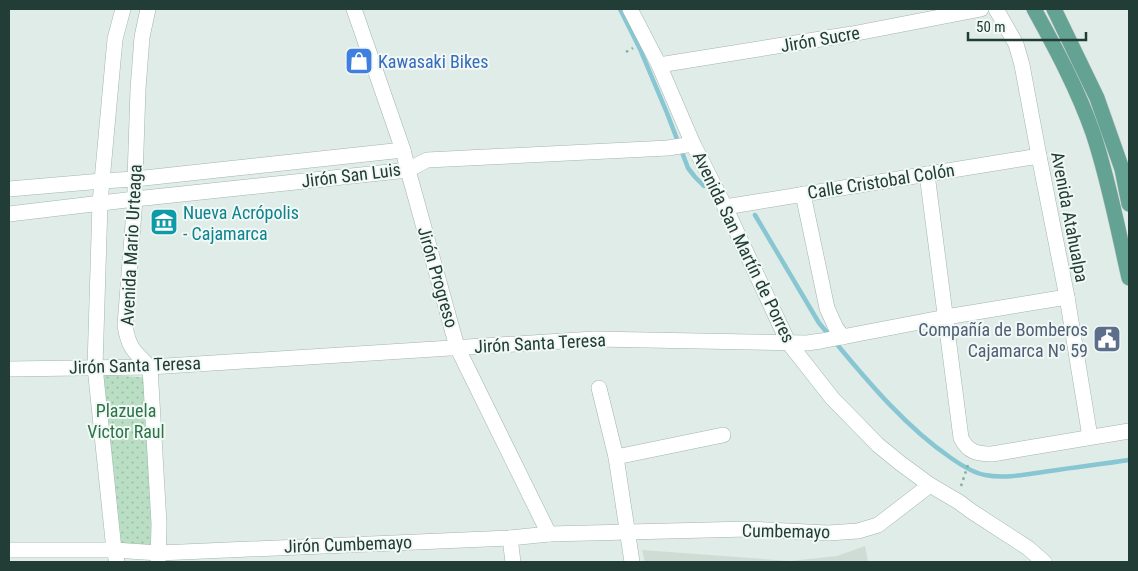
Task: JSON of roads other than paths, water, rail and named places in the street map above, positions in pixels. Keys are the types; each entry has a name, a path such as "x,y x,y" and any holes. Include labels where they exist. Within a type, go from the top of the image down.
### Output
{"main road":[{"path":"1034,9 1081,102 1092,132 1106,176 1129,278"},
{"path":"1054,9 1096,98 1122,169 1129,204"}],"street":[{"name":"Avenida Mario Urteaga","path":"115,556 95,367 100,203 115,39 123,9"},
{"name":"Avenida Mario Urteaga","path":"148,9 140,54 135,199 125,325 126,337 131,348 150,367"},
{"name":"Jirón Progreso","path":"354,9 403,150 457,347 549,534"},
{"name":"Avenida San Martín de Porres","path":"630,9 659,66 690,145 725,207 788,342 832,398 878,445 930,485 1028,548 1044,562"},
{"name":"Jirón Sucre","path":"659,66 852,34 981,9"},
{"name":"Avenida Atahualpa","path":"996,9 1016,44 1022,65 1038,156 1067,298 1090,437"},
{"name":"Jirón San Luis","path":"9,214 408,170 427,160 668,148 690,145"},
{"name":"Jirón San Luis","path":"9,189 102,180 135,180 403,150"},
{"name":"Calle Cristobal Colón","path":"725,207 1038,156"},
{"path":"927,174 961,438 969,454 974,452 992,454 1129,431"},
{"path":"803,194 827,308 836,328 843,337"},
{"name":"Jirón Santa Teresa","path":"9,369 150,367 594,339 821,342 946,318 1067,298"},
{"path":"150,367 159,524 158,557"},
{"path":"599,388 616,457 632,562"},
{"path":"616,457 723,435"},
{"name":"Cumbemayo","path":"628,532 748,530 828,533 858,530 878,525 930,485"},
{"name":"Jirón Cumbemayo","path":"9,550 158,557 264,555 549,534 628,532"},
{"path":"510,538 514,562"}],"waterway":[{"path":"620,9 640,49 688,168 704,186"},
{"path":"755,215 819,323 830,336"},
{"path":"835,342 875,389 919,433 951,458 976,472 993,476 1017,476 1129,460"}],"place":[{"name":"Kawasaki Bikes","path":"359,61"},
{"name":"Nueva Acrópolis - Cajamarca","path":"164,222"},
{"name":"Compañía de Bomberos Cajamarca Nº 59","path":"1107,339"}],"park label":[{"name":"Plazuela Victor Raul","path":"126,420"}]}
